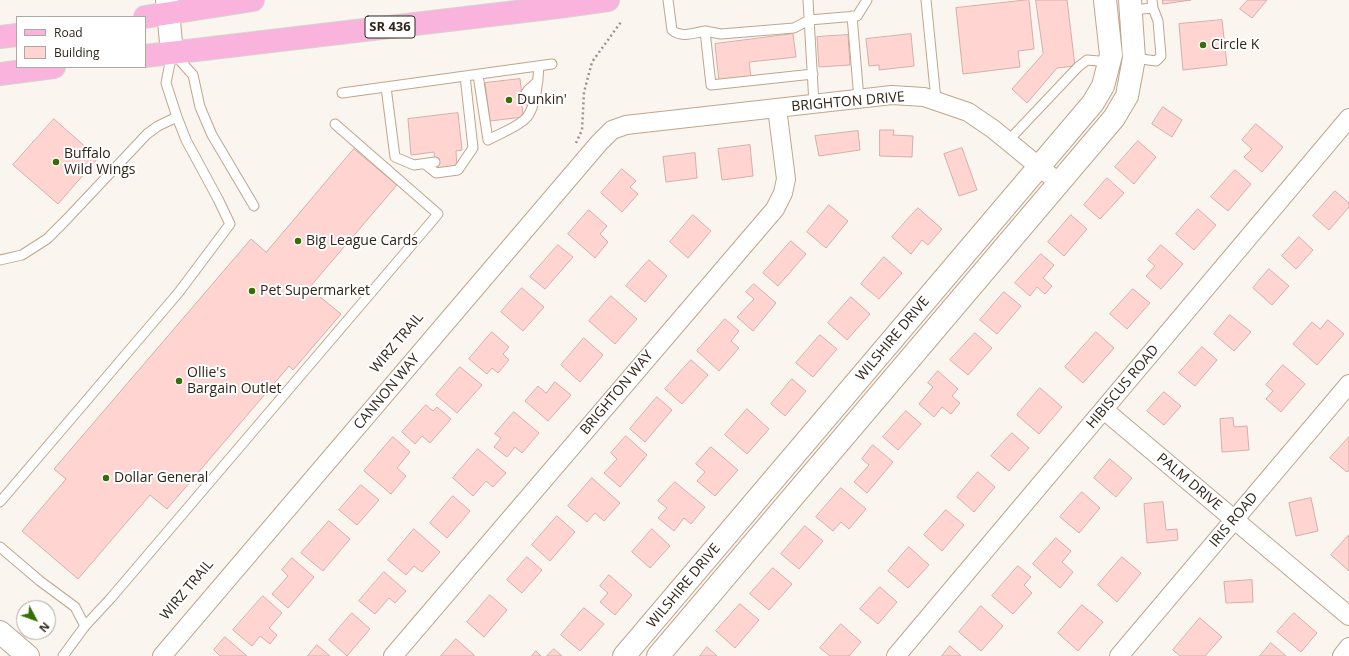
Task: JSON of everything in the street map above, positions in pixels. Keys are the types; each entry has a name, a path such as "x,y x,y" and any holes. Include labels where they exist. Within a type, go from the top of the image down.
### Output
{"main road":[{"path":"146,17 168,7 252,0"},
{"name":"SR 436","path":"146,56 608,0"},
{"path":"0,37 16,35"},
{"path":"0,74 46,68"}],"street":[{"name":"WILSHIRE DRIVE","path":"624,656 1093,103 1103,86 1110,58 1105,0"},
{"name":"WILSHIRE DRIVE","path":"658,656 1114,118 1128,96 1134,58 1130,5"},
{"path":"168,7 172,53"},
{"path":"1110,58 1134,58"},
{"name":"BRIGHTON DRIVE","path":"612,130 626,126 892,95 924,96 968,112 994,129 1059,183"},
{"name":"BRIGHTON WAY","path":"393,656 774,208 783,193 786,179 777,108"},
{"name":"HIBISCUS ROAD","path":"896,656 1349,118"},
{"name":"CANNON WAY","path":"162,656 594,149 612,130"},
{"name":"IRIS ROAD","path":"1120,656 1349,384"},
{"name":"PALM DRIVE","path":"1104,410 1349,616"},
{"path":"721,542 741,557"},
{"path":"0,632 28,656"},
{"path":"1342,656 1349,647"}],"lane":[{"path":"668,0 672,30 681,35 705,31 721,34 794,28 809,20 857,16 867,0"},
{"path":"808,0 814,104"},
{"path":"926,0 936,100"},
{"path":"1130,5 1153,4 1158,21 1161,56 1156,61 1134,58"},
{"path":"852,16 859,99"},
{"path":"705,31 711,85 813,74"},
{"path":"0,502 179,292 230,224 186,140 177,117 166,83 172,53"},
{"path":"172,53 192,75 200,107 212,135 254,206"},
{"path":"1008,141 1078,66 1087,60 1110,58"},
{"path":"342,93 552,64"},
{"path":"478,75 488,140 525,120 531,112 538,81 539,66"},
{"path":"425,164 436,173 458,170 473,148 465,76"},
{"path":"525,120 528,90 538,81"},
{"path":"386,87 395,157 387,169"},
{"path":"0,260 22,255 47,239 148,134 158,126 177,117"},
{"path":"63,656 85,626 111,598 438,214 335,124"},
{"path":"395,157 414,165 435,162"},
{"path":"456,159 467,158"},
{"path":"0,547 40,581 75,607 85,626"}],"path":[{"path":"574,147 582,130 584,92 592,62 621,22"}],"building":[{"path":"1029,0 1034,49 1018,51 1020,67 963,74 956,8"},
{"path":"1036,0 1067,0 1075,66 1057,68 1027,103 1012,89 1043,54"},
{"path":"1163,0 1191,0 1163,4"},
{"path":"1248,0 1267,0 1252,18 1240,9"},
{"name":"Circle K","path":"1222,20 1227,65 1183,70 1179,24"},
{"path":"793,34 796,57 749,62 751,77 719,81 715,44"},
{"path":"911,34 914,66 879,70 879,65 869,66 866,39"},
{"path":"848,35 850,65 819,67 817,37"},
{"name":"Dunkin'","path":"520,79 522,96 529,95 530,104 522,105 523,117 490,121 485,83"},
{"path":"1163,107 1182,120 1172,137 1152,124"},
{"path":"458,113 462,150 456,151 457,168 436,171 434,152 411,155 408,119"},
{"name":"Buffalo Wild Wings","path":"54,119 98,158 58,204 13,165"},
{"path":"1256,124 1283,147 1262,172 1244,157 1252,149 1242,140"},
{"path":"880,130 894,130 893,135 913,136 912,157 880,156"},
{"path":"858,131 860,150 819,156 815,136"},
{"path":"1138,141 1156,157 1134,184 1115,167"},
{"path":"750,145 753,176 722,180 718,149"},
{"path":"962,148 977,190 959,196 944,154"},
{"path":"354,149 397,185 309,288 341,314 293,370 289,366 167,509 150,495 78,579 22,531 66,479 54,469 251,239 266,252"},
{"path":"695,153 697,178 666,182 663,157"},
{"path":"622,169 636,181 630,187 638,194 622,212 601,193"},
{"path":"1235,170 1251,184 1228,211 1211,197"},
{"path":"1107,178 1124,193 1100,219 1084,205"},
{"path":"1335,191 1349,203 1349,207 1329,230 1313,216"},
{"path":"829,205 848,221 826,248 807,232"},
{"path":"918,208 942,229 928,245 922,240 911,254 892,237"},
{"path":"1198,209 1216,225 1194,250 1176,234"},
{"path":"589,210 607,226 600,234 608,242 595,258 568,234"},
{"path":"693,215 711,231 688,258 670,242"},
{"path":"1071,215 1087,229 1064,256 1048,242"},
{"path":"1299,237 1313,250 1296,269 1282,256"},
{"path":"791,241 806,254 778,286 763,273"},
{"path":"558,245 573,257 545,289 530,277"},
{"path":"1161,245 1183,264 1161,289 1146,276 1155,266 1148,260"},
{"path":"1041,254 1054,265 1043,278 1052,286 1045,294 1037,287 1030,296 1015,283"},
{"path":"884,257 902,273 879,299 861,284"},
{"path":"649,260 667,276 645,302 626,286"},
{"path":"1269,269 1289,286 1272,305 1253,288"},
{"path":"754,284 776,303 753,331 737,317 754,299 746,292"},
{"path":"522,288 544,307 523,331 501,312"},
{"path":"1133,289 1150,303 1127,329 1110,314"},
{"path":"1004,292 1021,306 997,334 980,320"},
{"path":"611,296 637,319 615,344 589,321"},
{"path":"851,297 870,314 847,340 828,323"},
{"path":"1230,315 1251,332 1234,351 1214,334"},
{"path":"725,319 739,331 731,341 739,348 719,371 697,351"},
{"path":"1328,320 1344,334 1317,365 1293,344 1312,322 1320,329"},
{"path":"492,332 509,347 503,354 509,360 498,373 492,368 487,374 469,359"},
{"path":"1096,332 1114,348 1083,383 1065,367"},
{"path":"975,333 992,348 968,375 950,360"},
{"path":"820,335 837,349 813,377 796,363"},
{"path":"584,338 603,355 580,382 561,365"},
{"path":"1202,347 1217,360 1195,386 1179,373"},
{"path":"691,360 708,375 682,404 665,389"},
{"path":"1283,365 1305,384 1281,412 1266,399 1273,391 1266,385"},
{"path":"460,367 482,385 457,413 436,395"},
{"path":"938,371 958,389 952,396 960,403 951,414 942,407 934,417 919,404 933,387 928,383"},
{"path":"792,379 806,391 785,416 771,404"},
{"path":"555,382 571,395 548,421 525,401 538,386 546,393"},
{"path":"1040,388 1062,407 1039,434 1017,415"},
{"path":"1164,392 1181,406 1164,425 1147,411"},
{"path":"657,397 672,410 645,442 630,429"},
{"path":"426,405 433,411 437,407 451,419 430,443 422,436 415,444 402,432"},
{"path":"747,409 769,429 747,454 725,435"},
{"path":"906,411 921,424 898,450 883,437"},
{"path":"514,412 539,433 522,453 515,447 507,457 494,447 501,438 495,434"},
{"path":"1233,418 1234,427 1247,426 1249,450 1222,452 1220,419"},
{"path":"1012,433 1029,448 1009,471 991,456"},
{"path":"626,436 647,455 620,487 604,473 617,459 611,453"},
{"path":"393,437 410,452 397,468 406,476 391,494 364,471"},
{"path":"1349,437 1349,470 1347,472 1330,458"},
{"path":"873,445 893,462 867,493 854,482 869,465 862,459"},
{"path":"711,447 738,470 715,496 697,481 705,472 696,464"},
{"path":"478,449 506,473 493,487 486,481 473,496 453,478"},
{"path":"1110,459 1132,478 1116,497 1094,478"},
{"path":"978,472 995,487 974,512 957,497"},
{"path":"592,478 620,503 604,521 595,513 587,522 568,506"},
{"path":"675,482 705,507 691,524 684,518 674,531 658,518 667,508 658,501"},
{"path":"361,485 379,500 357,525 339,510"},
{"path":"841,488 866,509 849,529 841,522 833,531 816,517"},
{"path":"1082,492 1100,508 1079,533 1060,517"},
{"path":"453,496 470,511 447,538 430,523"},
{"path":"1311,498 1318,531 1296,536 1289,503"},
{"path":"1163,502 1166,530 1177,529 1178,540 1147,543 1144,504"},
{"path":"946,510 964,525 942,551 924,535"},
{"path":"557,516 575,532 550,561 532,545"},
{"path":"329,521 350,539 323,571 301,553"},
{"path":"805,526 823,541 799,569 781,554"},
{"path":"414,529 440,552 422,572 414,566 406,575 388,560"},
{"path":"652,529 670,546 650,568 632,552"},
{"path":"1349,535 1349,571 1331,555"},
{"path":"1056,538 1071,551 1062,562 1073,572 1060,588 1033,564"},
{"path":"909,547 929,565 908,588 888,571"},
{"path":"527,557 542,570 522,593 507,580"},
{"path":"1122,557 1141,573 1117,602 1098,585"},
{"path":"292,558 314,577 288,608 272,594 288,576 282,570"},
{"path":"1018,566 1031,577 1024,585 1032,593 1013,614 992,596"},
{"path":"773,568 792,584 769,610 750,594"},
{"path":"384,572 406,591 395,603 389,598 375,614 359,601"},
{"path":"609,575 632,595 615,615 600,602 608,593 600,586"},
{"path":"1252,580 1253,602 1226,603 1224,582"},
{"path":"880,587 897,602 878,624 860,609"},
{"path":"490,595 507,610 484,637 467,622"},
{"path":"263,596 282,613 269,628 277,635 270,644 260,636 252,646 233,630"},
{"path":"740,604 759,620 735,648 716,631"},
{"path":"1082,605 1103,622 1078,651 1058,633"},
{"path":"981,606 1003,626 981,651 959,632"},
{"path":"584,608 604,624 580,651 561,635"},
{"path":"352,613 370,629 347,656 329,640"},
{"path":"1294,613 1317,633 1301,652 1277,632"},
{"path":"1200,618 1222,637 1205,656 1180,656 1173,650"},
{"path":"841,624 861,642 849,656 830,656 820,648"},
{"path":"225,637 247,656 220,656 214,650"},
{"path":"456,639 474,655 474,656 441,656"},
{"path":"1271,643 1286,656 1260,656"},
{"path":"317,645 330,656 308,656"},
{"path":"950,646 961,656 942,656"},
{"path":"707,647 717,656 700,656"},
{"path":"554,649 562,656 547,656"},
{"path":"536,651 541,656 532,656"}],"place":[{"name":"Circle K","path":"1203,45"},
{"name":"Dunkin'","path":"509,100"},
{"name":"Buffalo Wild Wings","path":"56,162"},
{"name":"Big League Cards","path":"298,241"},
{"name":"Pet Supermarket","path":"252,291"},
{"name":"Ollie's Bargain Outlet","path":"179,381"},
{"name":"Dollar General","path":"106,478"}]}
